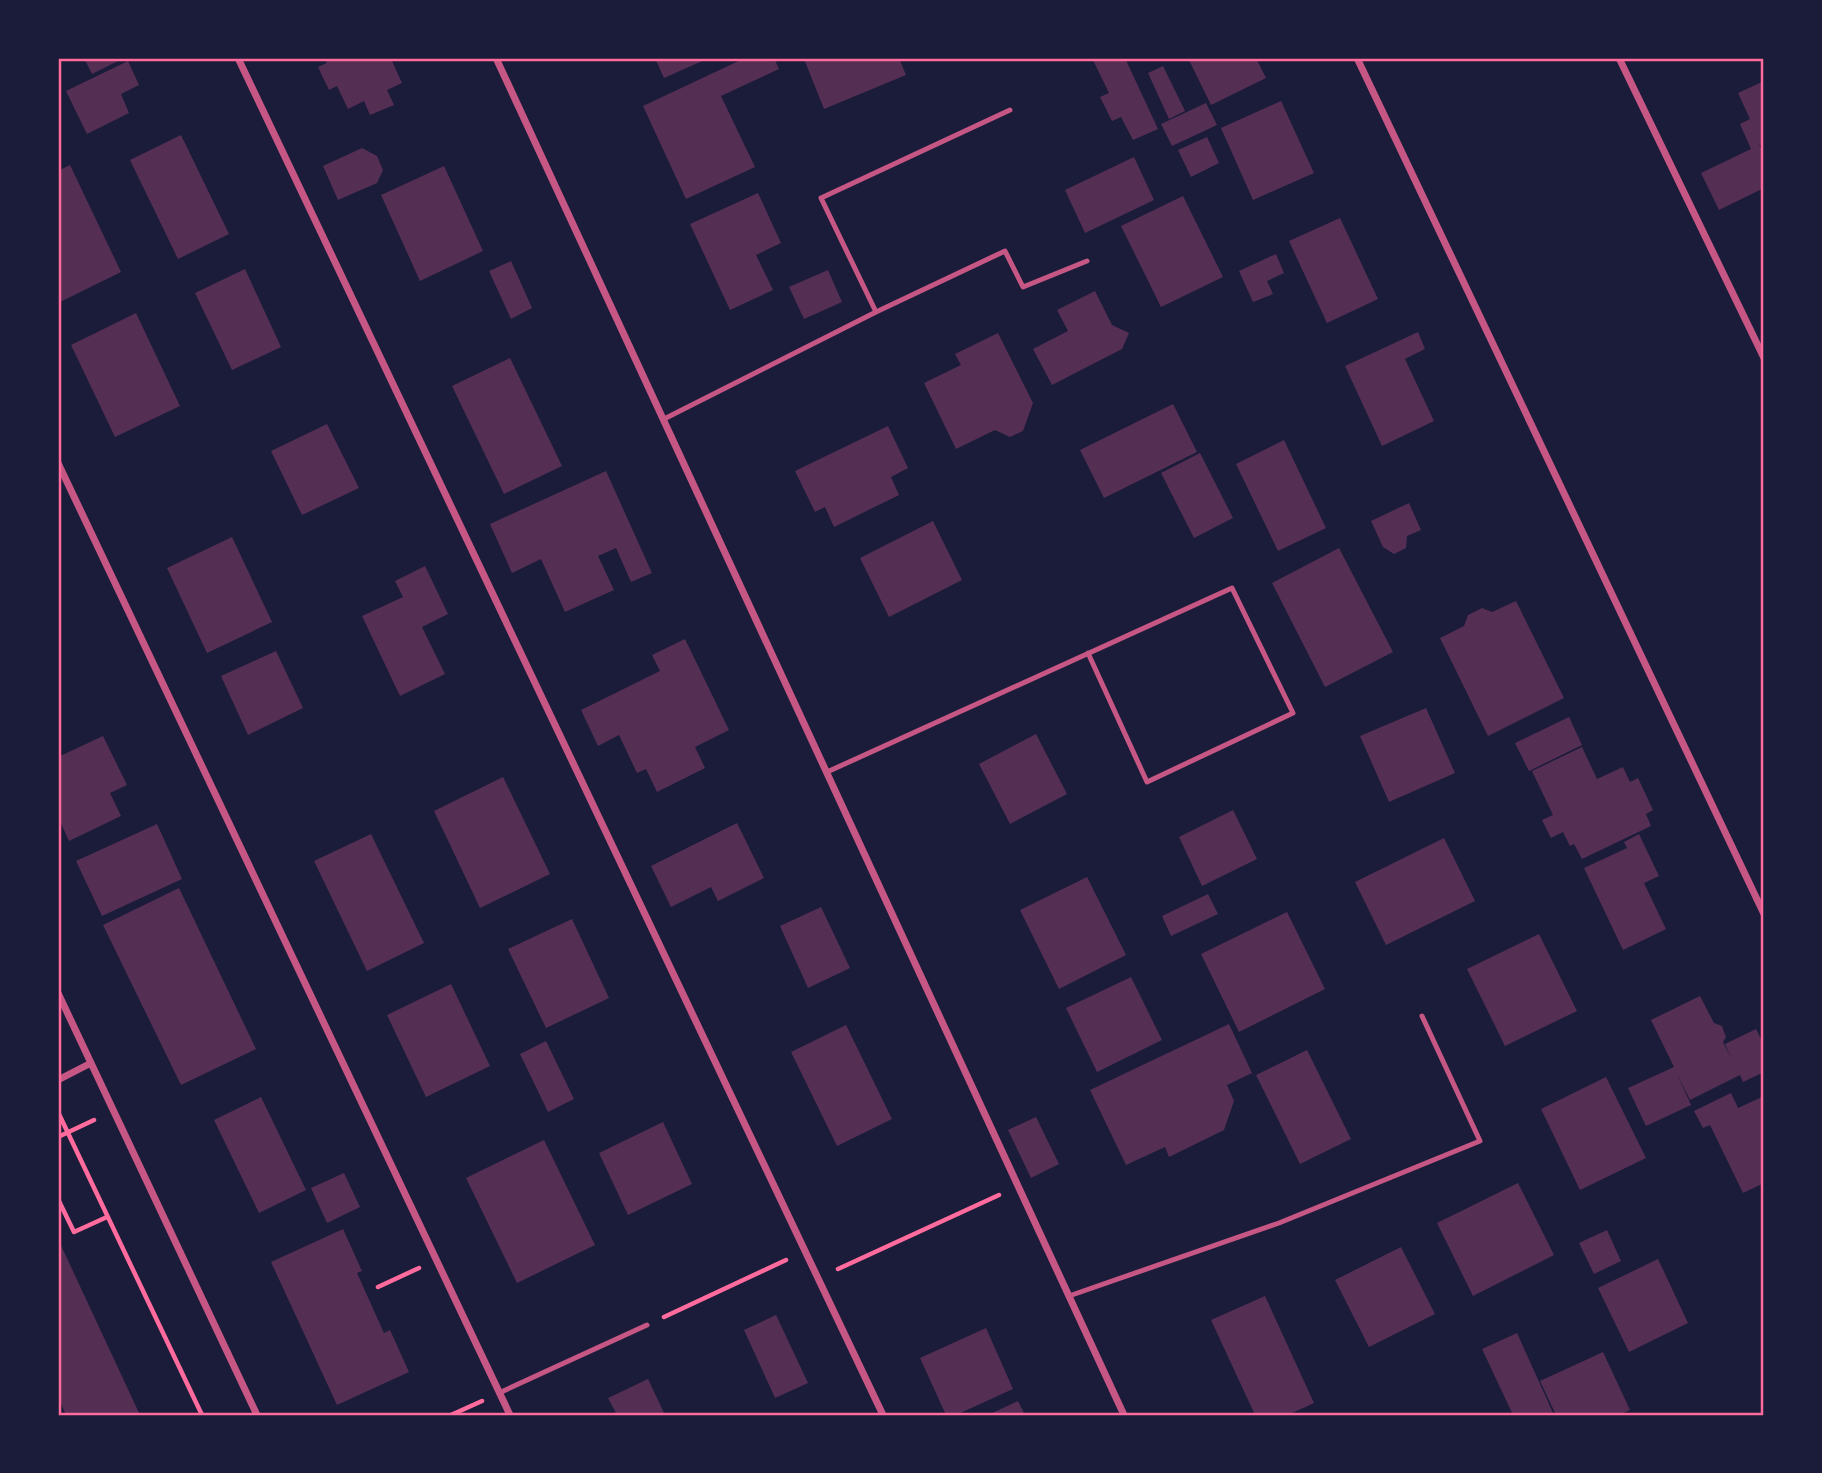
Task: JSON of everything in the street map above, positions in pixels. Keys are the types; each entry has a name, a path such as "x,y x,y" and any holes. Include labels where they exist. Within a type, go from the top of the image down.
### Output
{"street":[{"path":"238,58 883,1415"},
{"path":"496,58 1124,1415"},
{"path":"1357,58 1764,914"},
{"path":"1619,58 1764,358"},
{"path":"58,463 510,1415"},
{"path":"58,993 257,1415"},
{"path":"58,1080 91,1063"}],"lane":[{"path":"876,312 821,198 1010,110"},
{"path":"664,419 876,312 1005,251 1023,287 1087,261"},
{"path":"827,772 1088,653 1232,588 1293,713 1147,782 1088,653"},
{"path":"1069,1296 1279,1223 1480,1141 1422,1016"},
{"path":"499,1393 648,1325"}],"path":[{"path":"58,1137 113,1111"},
{"path":"58,1112 202,1415"},
{"path":"818,1278 1019,1186"},
{"path":"58,1199 74,1232 107,1217"},
{"path":"648,1325 806,1252"},
{"path":"378,1287 436,1260"},
{"path":"451,1415 499,1393"}],"building":[{"path":"84,58 124,58 92,74"},
{"path":"324,58 395,58 392,61 402,83 387,90 394,105 370,115 364,101 348,109 337,86 329,90 318,67 327,63"},
{"path":"655,58 709,58 664,78"},
{"path":"745,58 774,58 779,69 721,96 755,167 686,199 643,106"},
{"path":"899,58 906,75 824,109 804,59"},
{"path":"1092,58 1125,58 1158,129 1133,140 1121,117 1112,121 1100,97 1109,93"},
{"path":"1188,58 1256,58 1266,78 1211,105"},
{"path":"128,61 139,85 121,94 129,113 87,134 66,91"},
{"path":"1163,66 1185,111 1169,119 1148,73"},
{"path":"1764,81 1764,148 1759,144 1764,154 1764,188 1719,210 1701,173 1751,149 1740,124 1750,119 1738,93"},
{"path":"1281,101 1314,173 1253,200 1221,128"},
{"path":"1206,103 1217,125 1172,146 1161,124"},
{"path":"181,135 229,234 178,259 130,160"},
{"path":"1207,137 1219,163 1191,177 1178,150"},
{"path":"362,148 377,156 383,170 377,183 338,200 323,166"},
{"path":"1134,157 1154,200 1085,233 1065,190"},
{"path":"70,165 121,272 58,303 58,171"},
{"path":"444,166 483,251 420,281 381,195"},
{"path":"758,193 781,243 756,255 773,290 730,310 690,224"},
{"path":"1183,196 1223,277 1161,307 1121,226"},
{"path":"1340,218 1378,299 1327,323 1289,241"},
{"path":"1276,254 1284,273 1267,281 1273,294 1253,302 1239,271"},
{"path":"511,261 532,308 511,319 489,271"},
{"path":"245,269 281,347 232,370 195,293"},
{"path":"828,270 842,302 804,319 789,287"},
{"path":"1095,291 1112,325 1129,333 1122,349 1052,385 1033,349 1068,331 1057,310"},
{"path":"136,313 180,406 115,437 71,345"},
{"path":"1418,332 1425,349 1405,359 1434,421 1382,446 1345,366"},
{"path":"998,333 1033,403 1023,431 1010,437 995,430 956,449 924,383 961,365 955,354"},
{"path":"510,358 562,466 504,494 452,386"},
{"path":"1173,404 1197,452 1104,498 1080,450"},
{"path":"327,424 359,488 302,515 271,451"},
{"path":"888,426 908,468 891,477 899,495 834,527 825,507 815,512 795,471"},
{"path":"1284,440 1326,528 1278,551 1236,464"},
{"path":"1200,453 1233,518 1194,538 1161,473"},
{"path":"606,471 652,573 631,582 616,548 598,556 614,590 565,612 541,559 512,573 490,524"},
{"path":"1409,503 1421,530 1407,536 1406,548 1394,554 1383,547 1371,521"},
{"path":"933,521 962,580 889,617 860,558"},
{"path":"232,537 272,622 207,653 167,568"},
{"path":"1339,548 1393,652 1325,687 1272,583"},
{"path":"425,566 448,614 422,627 445,674 400,696 362,616 403,597 395,581"},
{"path":"1516,601 1564,698 1488,736 1440,638 1464,626 1468,615 1482,608 1492,612"},
{"path":"685,639 729,730 695,747 705,768 657,792 646,769 637,773 619,735 598,746 581,710 660,671 652,655"},
{"path":"276,651 303,708 248,735 221,676"},
{"path":"1426,708 1455,773 1389,802 1360,736"},
{"path":"1569,717 1582,745 1529,771 1515,743"},
{"path":"1036,734 1067,794 1010,824 979,764"},
{"path":"103,736 127,785 110,793 121,816 69,841 58,817 58,757"},
{"path":"1582,747 1597,779 1623,767 1630,782 1638,778 1653,810 1646,814 1651,826 1582,859 1574,844 1570,846 1563,832 1551,838 1542,820 1553,815 1532,771"},
{"path":"503,777 550,874 480,908 434,811"},
{"path":"1233,810 1257,859 1202,886 1179,837"},
{"path":"737,823 764,878 718,901 711,887 671,907 651,866"},
{"path":"157,824 182,879 102,916 76,861"},
{"path":"371,834 424,943 367,971 314,861"},
{"path":"1639,834 1659,876 1644,883 1666,929 1623,950 1584,868 1627,848 1624,842"},
{"path":"1444,838 1475,901 1386,945 1355,882"},
{"path":"1087,877 1126,955 1059,989 1020,910"},
{"path":"179,888 256,1049 181,1085 103,925"},
{"path":"1208,894 1218,914 1171,936 1162,916"},
{"path":"821,907 850,968 808,988 780,926"},
{"path":"1287,912 1325,989 1239,1032 1201,954"},
{"path":"572,919 609,998 546,1028 508,949"},
{"path":"1539,934 1577,1011 1505,1046 1467,969"},
{"path":"1131,977 1162,1040 1097,1072 1066,1008"},
{"path":"451,984 490,1066 426,1097 387,1015"},
{"path":"1700,996 1714,1023 1722,1026 1726,1037 1723,1042 1731,1058 1725,1044 1756,1029 1764,1045 1764,1072 1743,1082 1740,1075 1690,1100 1677,1074 1691,1105 1646,1126 1628,1088 1674,1067 1651,1020"},
{"path":"1229,1024 1252,1073 1227,1085 1234,1101 1224,1130 1169,1157 1165,1147 1126,1165 1090,1090"},
{"path":"846,1025 892,1119 837,1146 791,1052"},
{"path":"546,1041 574,1099 548,1112 520,1054"},
{"path":"1307,1050 1351,1139 1300,1164 1256,1075"},
{"path":"1606,1077 1646,1158 1580,1190 1541,1109"},
{"path":"1731,1093 1738,1108 1764,1096 1764,1183 1743,1193 1710,1125 1703,1128 1694,1111"},
{"path":"261,1097 306,1190 259,1213 214,1120"},
{"path":"1036,1117 1059,1164 1031,1178 1008,1130"},
{"path":"663,1122 692,1184 628,1215 599,1153"},
{"path":"544,1140 595,1245 517,1283 466,1178"},
{"path":"344,1173 360,1207 327,1223 311,1188"},
{"path":"1518,1183 1554,1255 1473,1296 1437,1223"},
{"path":"343,1229 362,1271 357,1273 384,1333 390,1330 409,1372 337,1405 271,1262"},
{"path":"1607,1230 1621,1261 1594,1274 1579,1243"},
{"path":"58,1239 140,1415 66,1415 58,1397"},
{"path":"1401,1247 1435,1314 1369,1347 1335,1280"},
{"path":"1658,1259 1688,1323 1629,1352 1598,1288"},
{"path":"1265,1296 1314,1403 1288,1415 1255,1415 1211,1320"},
{"path":"776,1315 808,1383 775,1398 744,1330"},
{"path":"986,1328 1013,1389 956,1415 946,1415 920,1358"},
{"path":"1517,1333 1554,1415 1513,1415 1482,1349"},
{"path":"1603,1352 1630,1410 1619,1415 1556,1415 1540,1381"},
{"path":"648,1379 665,1415 617,1415 608,1398"},
{"path":"1018,1401 1025,1415 988,1415"}]}
